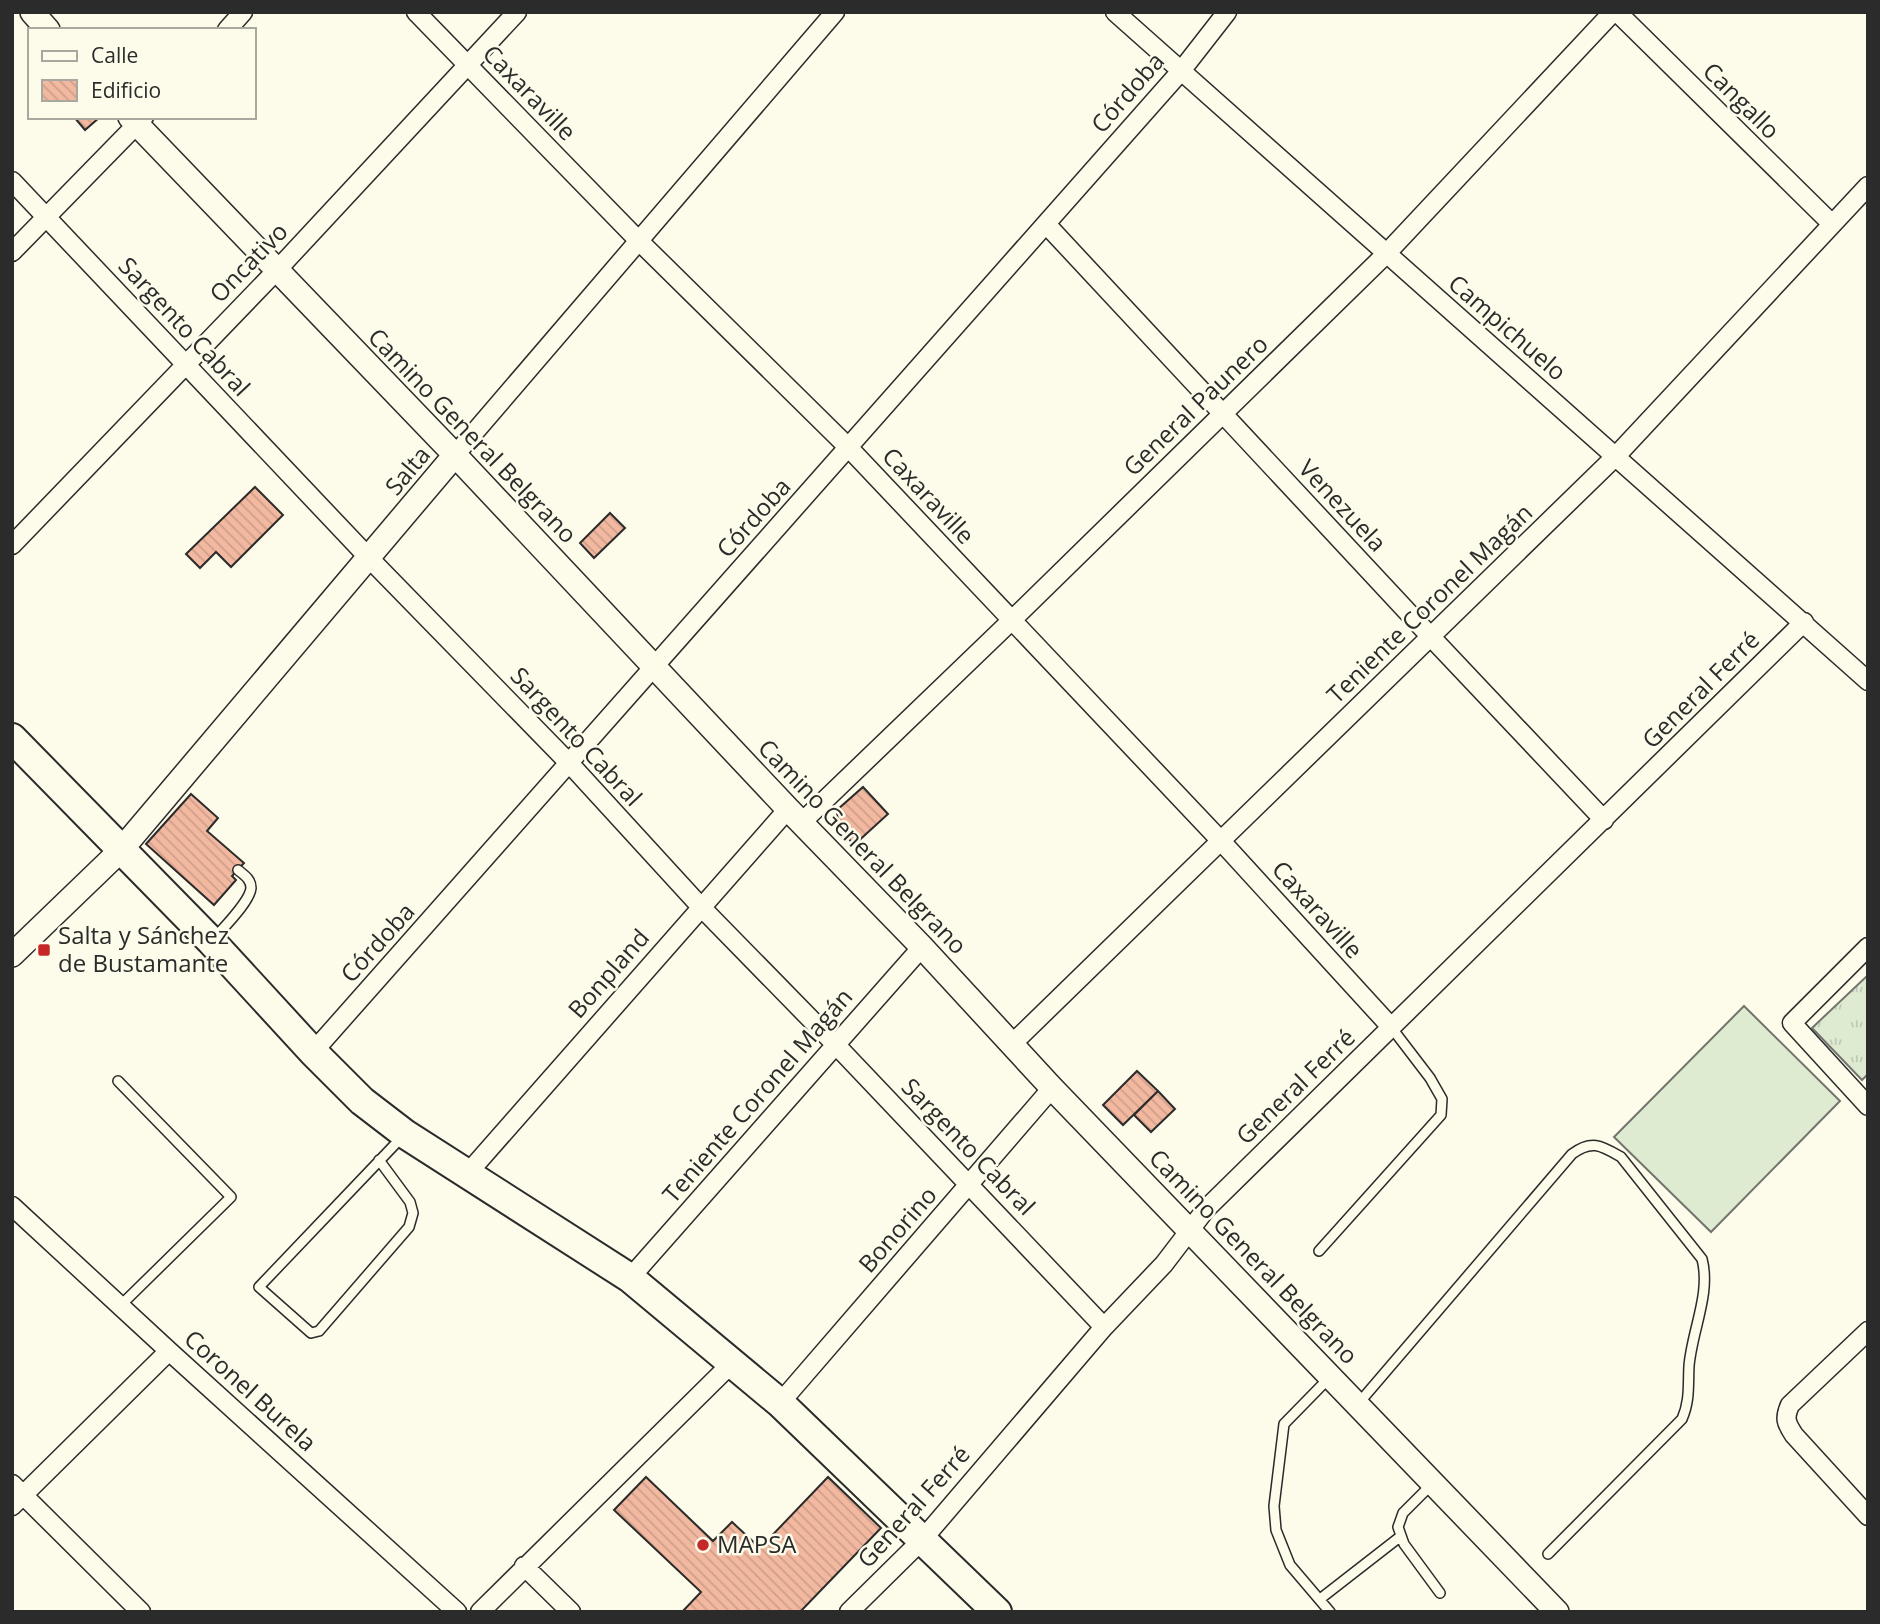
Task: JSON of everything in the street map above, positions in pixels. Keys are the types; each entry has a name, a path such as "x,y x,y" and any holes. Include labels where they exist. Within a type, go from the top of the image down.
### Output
{"main road":[{"path":"12,738 211,941 362,1101 405,1134 630,1278 780,1403 997,1612"}],"street":[{"path":"32,12 46,28"},
{"path":"229,28 243,12"},
{"name":"Caxaraville","path":"416,12 639,241 849,448 1221,841 1391,1027"},
{"name":"Oncativo","path":"12,545 277,270 517,12"},
{"name":"Salta","path":"12,955 163,807 456,455 835,12"},
{"name":"Campichuelo","path":"1115,12 1868,681"},
{"name":"Córdoba","path":"313,1052 1181,71 1227,12"},
{"name":"Cangallo","path":"1615,12 1832,224"},
{"name":"General Paunero","path":"794,816 1012,621 1386,254 1615,12"},
{"path":"12,252 137,120"},
{"name":"Camino General Belgrano","path":"137,120 794,816 922,947 1052,1088 1558,1612"},
{"name":"Sargento Cabral","path":"12,181 1104,1327"},
{"name":"Teniente Coronel Magán","path":"1012,1044 1616,456 1868,186"},
{"name":"Venezuela","path":"1046,224 1604,820"},
{"name":"General Ferré","path":"849,1612 922,1540 1104,1327 1164,1264 1206,1209 1804,622"},
{"name":"Bonpland","path":"468,1173 701,907 794,816"},
{"name":"Teniente Coronel Magán","path":"630,1278 922,947"},
{"path":"1868,947 1792,1023 1868,1106"},
{"name":"Bonorino","path":"780,1403 1052,1088"},
{"name":"Coronel Burela","path":"12,1206 457,1612"},
{"path":"1868,1331 1790,1405 1786,1415 1786,1424 1794,1435 1868,1516"},
{"path":"141,1612 16,1495 169,1351"},
{"path":"480,1612 732,1363"},
{"path":"524,1566 571,1612"}],"lane":[{"path":"211,941 247,899 251,888 248,878 238,870"},
{"path":"1319,1251 1441,1115 1442,1099 1430,1078 1391,1027"},
{"path":"118,1081 231,1197 120,1306"},
{"path":"379,1160 410,1202 413,1213 409,1227 319,1331 311,1333 259,1287 379,1160 405,1134"},
{"path":"1358,1404 1572,1154 1583,1146 1595,1145 1621,1157 1702,1259 1706,1276 1689,1366 1690,1392 1682,1419 1548,1554"},
{"path":"1330,1612 1290,1565 1276,1531 1275,1506 1284,1424 1331,1376"},
{"path":"1433,1482 1403,1513 1398,1527 1404,1544 1440,1593"},
{"path":"1320,1599 1401,1536"}],"green space":[{"path":"1868,975 1868,1074 1862,1080 1812,1028"},
{"path":"1744,1006 1840,1101 1711,1232 1614,1137"}],"building":[{"path":"76,119 98,119 85,130"},
{"path":"255,487 283,515 231,567 216,552 200,568 186,554"},
{"path":"610,513 625,528 594,558 580,543"},
{"path":"863,787 888,814 854,845 838,826 837,810"},
{"path":"191,794 218,818 207,831 244,863 232,876 236,880 214,905 146,844"},
{"path":"1137,1071 1158,1091 1123,1125 1103,1105"},
{"path":"1158,1091 1175,1109 1151,1132 1134,1115"},
{"name":"MAPSA","path":"646,1477 713,1541 732,1522 760,1548 828,1477 881,1528 800,1612 682,1612 701,1592 614,1510"}],"place":[{"name":"Salta y Sánchez de Bustamante","path":"44,950"},
{"name":"MAPSA","path":"703,1545"}]}
